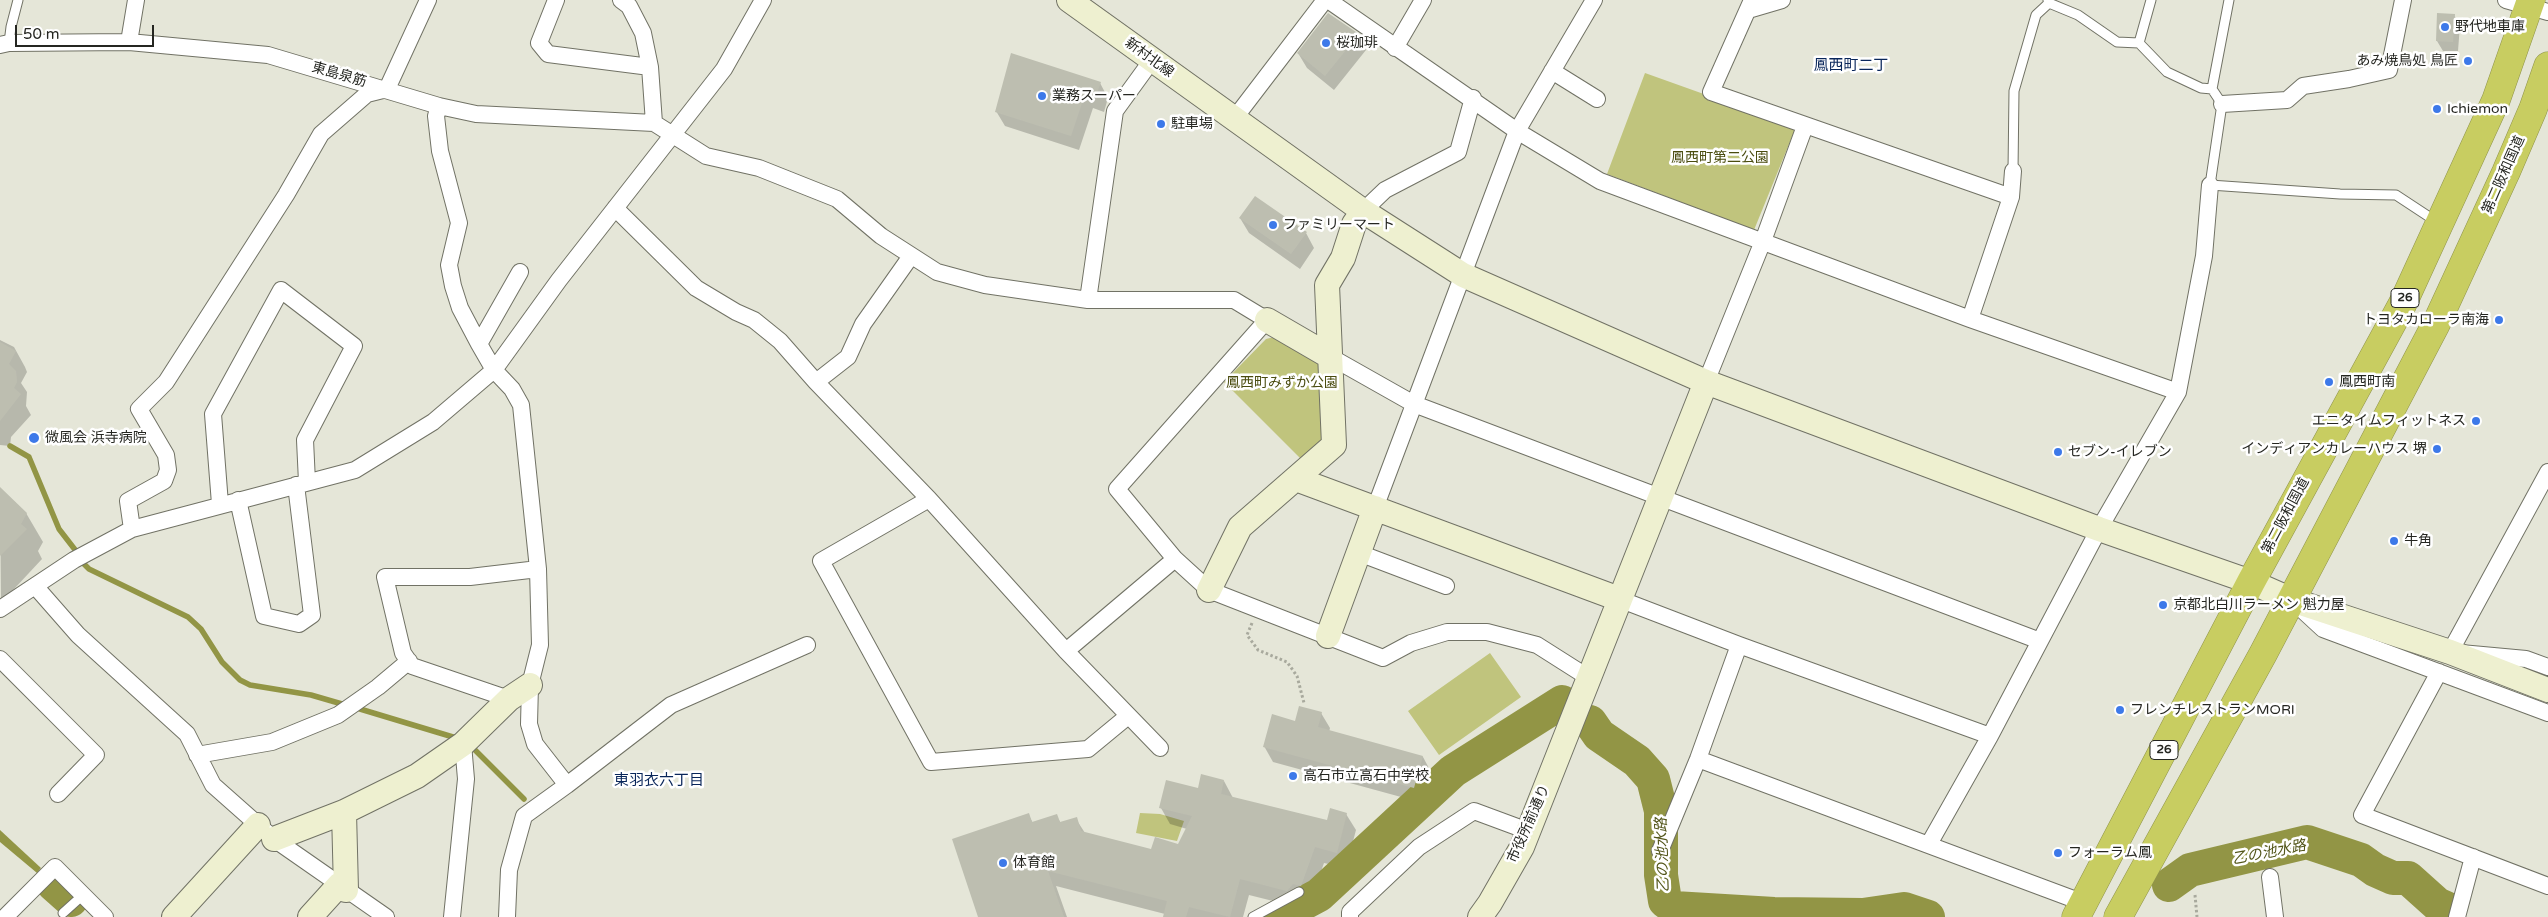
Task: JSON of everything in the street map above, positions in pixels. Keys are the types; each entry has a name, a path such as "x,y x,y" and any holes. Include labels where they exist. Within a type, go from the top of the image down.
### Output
{"highway":[{"name":"第二阪和国道","path":"2080,910 2251,582 2403,303 2496,100 2529,5"},
{"name":"第二阪和国道","path":"2118,917 2292,600 2436,324 2510,163 2533,109 2548,66"}],"street":[{"path":"129,42 136,0"},
{"path":"132,529 128,501 164,481 168,470 166,455 139,409 166,382 286,196 321,134 367,94 387,89 428,0"},
{"path":"556,0 539,42 548,54 650,67"},
{"path":"621,0 629,6 643,33 650,67 654,124"},
{"path":"0,609 79,557 132,529 220,504 355,470 433,422 494,370 615,208 724,69 763,0"},
{"name":"新村北線","path":"1069,0 1363,210 1463,275 1706,382 2099,529 2251,582 2444,662 2548,690"},
{"path":"1232,118 1326,0 1518,130 1600,181 1970,319 2178,392"},
{"path":"1395,48 1423,0"},
{"path":"1328,636 1518,130 1594,0"},
{"path":"1782,0 1750,5 1710,92 2011,197"},
{"path":"2222,104 2287,100 2303,86 2349,79 2389,70 2403,0"},
{"name":"東島泉筋","path":"5,44 129,42 268,55 439,106 476,114 654,124 706,156 759,168 837,199 881,236 936,272 985,285 1088,300 1234,300 1267,320"},
{"path":"1088,300 1115,111 1152,60"},
{"path":"1552,71 1597,99"},
{"path":"1210,590 1240,527 1334,445 1327,285 1343,258 1354,224 1363,210 1384,190 1458,152 1473,98"},
{"path":"439,106 436,116 440,151 458,223 449,265 460,308 494,370 512,389 521,405 538,569 540,645 530,685 529,724 535,744 567,785"},
{"path":"1706,382 1805,126"},
{"path":"1970,319 2011,197 2013,171"},
{"path":"1929,844 1990,736 2099,529 2178,392 2204,256 2210,185"},
{"path":"615,208 696,288 736,312 754,320 780,341 816,382 929,499 1066,651 1160,748"},
{"path":"816,382 848,357 863,324 911,256"},
{"path":"479,344 520,272"},
{"path":"220,504 213,414 281,290 354,346 305,440 302,484 312,615 299,624 264,616 238,500"},
{"path":"1589,678 1537,645 1486,632 1447,632 1411,643 1383,658 1249,606 1210,590 1176,559 1117,489 1267,320 1414,404 2040,641"},
{"name":"市役所前通り","path":"1480,917 1522,848 1619,599 1662,498 1706,382"},
{"path":"2548,472 2543,496 2444,662 2362,815 2548,886"},
{"path":"1296,479 1739,645 1990,736"},
{"path":"929,499 821,562 931,762 1088,749 1128,716"},
{"path":"1359,553 1446,586"},
{"path":"1066,651 1176,559"},
{"path":"509,700 412,666 403,654 385,577 470,578 538,569"},
{"path":"35,586 78,635 187,734 213,785 266,832 386,917"},
{"path":"506,917 508,870 524,816 671,705 807,645"},
{"path":"1660,851 1698,759 1739,645"},
{"path":"0,658 96,755 58,794"},
{"path":"2444,662 2526,659 2548,667"},
{"path":"197,755 272,742 338,715 378,687 409,661"},
{"path":"2444,662 2548,713"},
{"path":"174,917 266,832 344,812 417,776 465,742 509,700 530,685"},
{"path":"452,917 466,780 465,742"},
{"path":"1698,759 1929,844 2080,910"},
{"path":"1350,917 1350,912 1419,847 1474,811 1528,831"},
{"path":"310,917 343,888 344,812"},
{"path":"2457,917 2473,857"},
{"path":"5,917 55,867 81,897 105,917"},
{"path":"2270,877 2274,917"}],"lane":[{"path":"5,44 18,0"},
{"path":"2139,44 2151,0"},
{"path":"2212,90 2229,0"},
{"path":"2013,171 2014,91 2036,15 2048,2 2078,15 2117,42 2139,44 2167,72 2201,88 2212,90 2222,104 2210,185 2396,196 2439,224"},
{"path":"1253,917 1299,892"},
{"path":"63,913 81,897"}],"path":[{"path":"1249,606 1252,623 1246,635 1258,650 1287,662 1296,676 1304,702"},
{"path":"2195,895 2197,917"}],"green space":[{"name":"鳳西町第二公園","path":"1645,73 1796,127 1754,230 1607,174"},
{"name":"鳳西町みずか公園","path":"1278,336 1322,362 1326,433 1319,448 1304,462 1224,382 1266,339"},
{"path":"1490,653 1521,697 1439,755 1408,711"},
{"path":"1140,813 1160,814 1184,821 1177,841 1136,833"}],"shaded area":[{"path":"0,830 41,868 37,873 0,842"}],"building":[{"name":"桜珈琲","path":"1328,13 1359,34 1325,76 1297,53"},
{"name":"野代地車庫","path":"2437,13 2455,14 2453,42 2436,41"},
{"name":"業務スーパー","path":"1011,53 1101,82 1095,98 1085,94 1071,136 995,112"},
{"name":"ファミリーマート","path":"1255,196 1307,232 1291,254 1239,218"},
{"path":"0,342 16,351 9,364 16,371 17,382 14,388 21,394 0,421"},
{"path":"0,487 27,513 21,524 27,529 0,556"},
{"path":"1299,706 1322,712 1318,727 1423,756 1414,788 1263,747 1272,714 1295,721"},
{"path":"1201,774 1224,780 1221,794 1327,820 1330,808 1347,813 1337,853 1315,847 1301,886 1293,884 1287,891 1240,879 1230,917 1189,907 1186,917 1163,917 1167,901 1048,871 1064,917 978,917 952,839 1029,813 1032,822 1057,814 1060,822 1077,817 1081,831 1151,849 1155,837 1178,844 1192,816 1159,808 1166,780 1198,788"}],"waterway":[{"path":"10,446 29,457 59,529 76,551"},
{"path":"84,564 89,569 188,617 201,629 222,662 240,680 250,685 311,695 342,704"},
{"name":"乙の池水路","path":"1278,917 1319,895 1453,771 1562,702"},
{"path":"360,709 453,737"},
{"name":"乙の池水路","path":"1590,722 1599,735 1637,761 1653,779 1661,811 1661,875 1665,901 1674,908 1774,914 1863,915 1904,909 1928,917"},
{"path":"470,745 524,799"},
{"name":"乙の池水路","path":"2169,885 2190,870 2307,842 2361,860 2375,870 2393,878 2408,878 2437,904 2446,908"},
{"name":"乙の池水路","path":"53,884 71,900"}],"place":[{"name":"野代地車庫","path":"2445,27"},
{"name":"桜珈琲","path":"1326,43"},
{"name":"あみ焼鳥処 鳥匠","path":"2468,61"},
{"name":"業務スーパー","path":"1042,96"},
{"name":"Ichiemon","path":"2437,109"},
{"name":"駐車場","path":"1161,124"},
{"name":"ファミリーマート","path":"1273,225"},
{"name":"トヨタカローラ南海","path":"2499,320"},
{"name":"鳳西町南","path":"2329,382"},
{"name":"エニタイムフィットネス","path":"2476,421"},
{"name":"微風会 浜寺病院","path":"34,438"},
{"name":"インディアンカレーハウス 堺","path":"2437,449"},
{"name":"セブン-イレブン","path":"2058,452"},
{"name":"牛角","path":"2394,541"},
{"name":"京都北白川ラーメン 魁力屋","path":"2163,605"},
{"name":"フレンチレストランMORI","path":"2120,710"},
{"name":"高石市立高石中学校","path":"1293,776"},
{"name":"フォーラム鳳","path":"2058,853"},
{"name":"体育館","path":"1003,863"}],"district":[{"name":"鳳西町二丁","path":"1851,66"},
{"name":"東羽衣六丁目","path":"659,781"}]}
